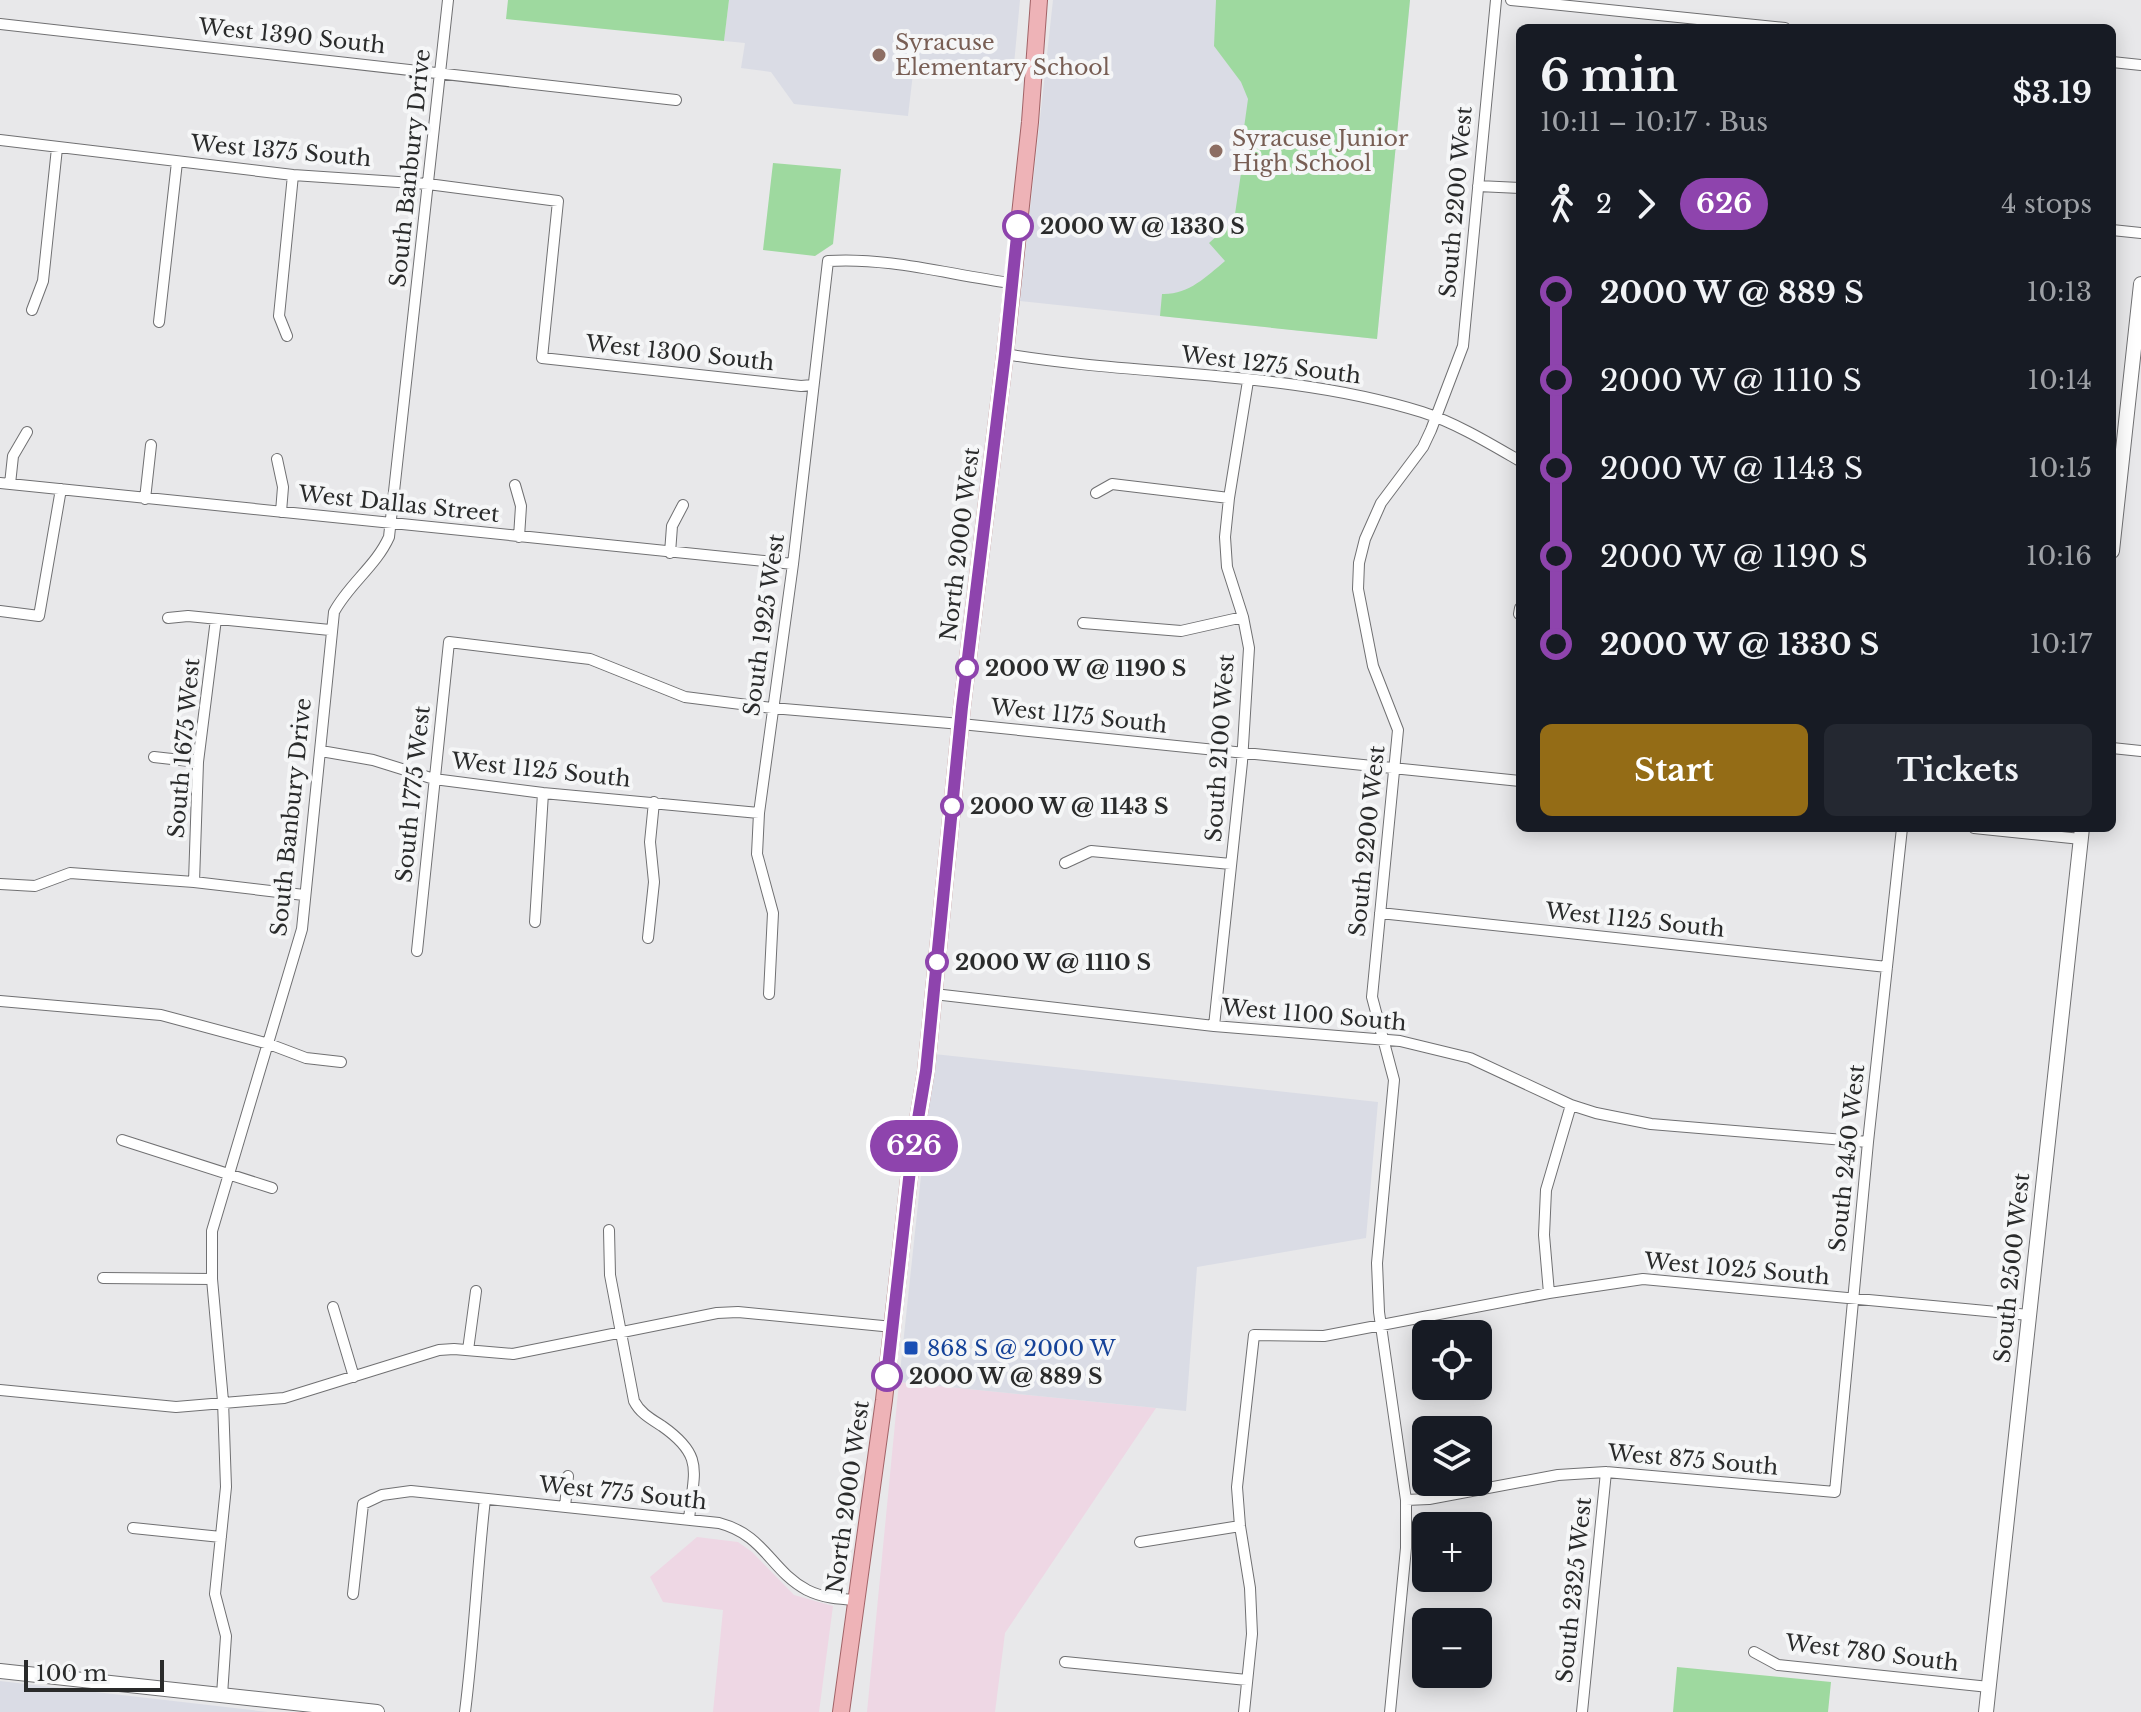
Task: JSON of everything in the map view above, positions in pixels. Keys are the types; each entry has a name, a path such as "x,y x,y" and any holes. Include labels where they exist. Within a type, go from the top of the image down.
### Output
{"main road":[{"name":"North 2000 West","path":"841,1712 893,1327 911,1161 926,1071 961,724 1030,122 1039,0"}],"street":[{"name":"South Banbury Drive","path":"222,1695 226,1636 215,1594 226,1487 223,1401 212,1279 212,1231 302,929 334,612 343,596 382,552 391,523 448,0"},
{"name":"South 2200 West","path":"1390,1712 1406,1548 1406,1500 1381,1326 1377,1263 1394,1080 1372,997 1398,730 1373,666 1358,589 1359,563 1365,539 1381,503 1423,447 1437,418 1463,346 1496,0"},
{"path":"1511,0 1746,24"},
{"name":"West 1390 South","path":"0,24 676,100"},
{"path":"2116,62 2141,65"},
{"name":"West 1375 South","path":"0,140 293,175 428,184 558,201 542,358"},
{"path":"32,310 43,281 57,148"},
{"path":"159,322 177,162"},
{"path":"287,336 279,316 293,175"},
{"path":"1478,186 1516,188"},
{"path":"2116,230 2141,233"},
{"name":"South 1925 West","path":"769,994 773,913 757,854 759,813 793,564 828,261 845,259 930,268 1011,283"},
{"path":"2116,481 2141,284"},
{"name":"West 1275 South","path":"1005,354 1340,390 1437,418 1516,459"},
{"name":"West 1300 South","path":"542,358 813,385"},
{"name":"South 2100 West","path":"1214,1026 1242,753 1249,648 1227,567 1225,537 1248,381"},
{"path":"5,484 13,456 27,432"},
{"path":"145,499 151,445"},
{"path":"277,459 283,487 281,512"},
{"name":"West Dallas Street","path":"5,484 793,564"},
{"path":"1096,493 1112,484 1229,498"},
{"path":"515,485 521,506 519,537"},
{"path":"0,611 39,616 61,489"},
{"path":"670,553 672,526 683,505"},
{"path":"168,618 188,616 330,630"},
{"path":"1083,623 1181,631 1243,617"},
{"name":"South 1675 West","path":"194,882 198,762 216,619"},
{"name":"West 1175 South","path":"449,642 590,659 685,697 1516,781"},
{"name":"South 1775 West","path":"417,951 449,642"},
{"path":"2116,748 2141,751"},
{"name":"West 1125 South","path":"321,751 373,760 434,779 543,793 759,813"},
{"path":"154,757 198,762"},
{"path":"535,922 543,793"},
{"path":"648,938 654,882 650,842 654,802"},
{"name":"South 2450 West","path":"1835,1492 1902,832"},
{"path":"2045,832 2081,834"},
{"name":"South 2500 West","path":"1986,1712 2081,834"},
{"path":"1065,863 1091,851 1231,864"},
{"path":"0,884 35,886 70,873 194,882 304,895"},
{"name":"West 1125 South","path":"1380,913 1887,967"},
{"name":"West 1100 South","path":"934,994 1214,1026 1400,1041 1470,1058 1571,1105 1596,1113 1651,1124 1868,1142"},
{"path":"0,1001 161,1015 269,1044 306,1058 341,1062"},
{"path":"1549,1293 1544,1235 1546,1190 1571,1105"},
{"path":"122,1140 272,1188"},
{"path":"609,1230 610,1275 637,1407 684,1443 692,1457 689,1520"},
{"path":"103,1278 212,1279"},
{"name":"West 1025 South","path":"1240,1526 1237,1487 1254,1335 1324,1336 1549,1293 1643,1279 2029,1315"},
{"path":"468,1350 476,1291"},
{"path":"333,1307 354,1377"},
{"path":"0,1390 176,1407 284,1398 439,1350 513,1354 717,1313 738,1312 893,1327"},
{"name":"West 875 South","path":"1406,1500 1429,1499 1558,1475 1606,1472 1835,1492"},
{"name":"South 2325 West","path":"1582,1712 1606,1472"},
{"path":"565,1507 568,1476"},
{"name":"West 775 South","path":"353,1594 363,1504 382,1495 411,1491 719,1523 740,1530 756,1541 783,1571 807,1590 830,1598 856,1600"},
{"path":"465,1712 476,1624 475,1587 485,1499"},
{"path":"1140,1542 1240,1526 1250,1588 1252,1634 1244,1712"},
{"path":"133,1528 221,1537"},
{"name":"West 780 South","path":"1754,1652 1778,1665 1989,1687"},
{"path":"1065,1662 1247,1680"},
{"path":"0,1671 377,1712"}],"shaded area":[{"name":"Syracuse Elementary School","path":"729,0 1020,0 1013,75 914,65 908,116 794,104 771,72 741,68 745,43 724,41"},
{"name":"Syracuse Junior High School","path":"1053,0 1410,0 1377,339 1020,301"},
{"path":"934,1054 1378,1102 1366,1238 1197,1267 1186,1411 899,1382"},
{"path":"899,1382 1156,1408 1005,1633 995,1712 867,1712"},
{"path":"697,1537 738,1542 794,1595 833,1606 819,1712 713,1712 723,1610 663,1602 650,1577"},
{"path":"0,1681 268,1712 0,1712"}],"green space":[{"path":"508,0 729,0 724,41 506,19"},
{"path":"1216,0 1410,0 1377,339 1160,316 1162,294 1188,288 1225,261 1209,243 1230,224 1235,214 1246,139 1243,135 1248,99 1241,82 1214,46"},
{"path":"773,163 841,169 833,244 815,256 763,250"},
{"path":"1677,1667 1831,1682 1828,1712 1673,1712"}],"bus line":[{"name":"626","path":"887,1376 911,1161 926,1071 962,707 1018,226"}],"place":[{"name":"Syracuse Elementary School","path":"879,55"},
{"name":"Syracuse Junior High School","path":"1216,151"},
{"name":"2000 W @ 1330 S","path":"1018,226"},
{"name":"2000 W @ 1190 S","path":"967,668"},
{"name":"2000 W @ 1143 S","path":"952,806"},
{"name":"2000 W @ 1110 S","path":"937,962"},
{"name":"868 S @ 2000 W","path":"911,1348"},
{"name":"2000 W @ 889 S","path":"887,1376"}]}
